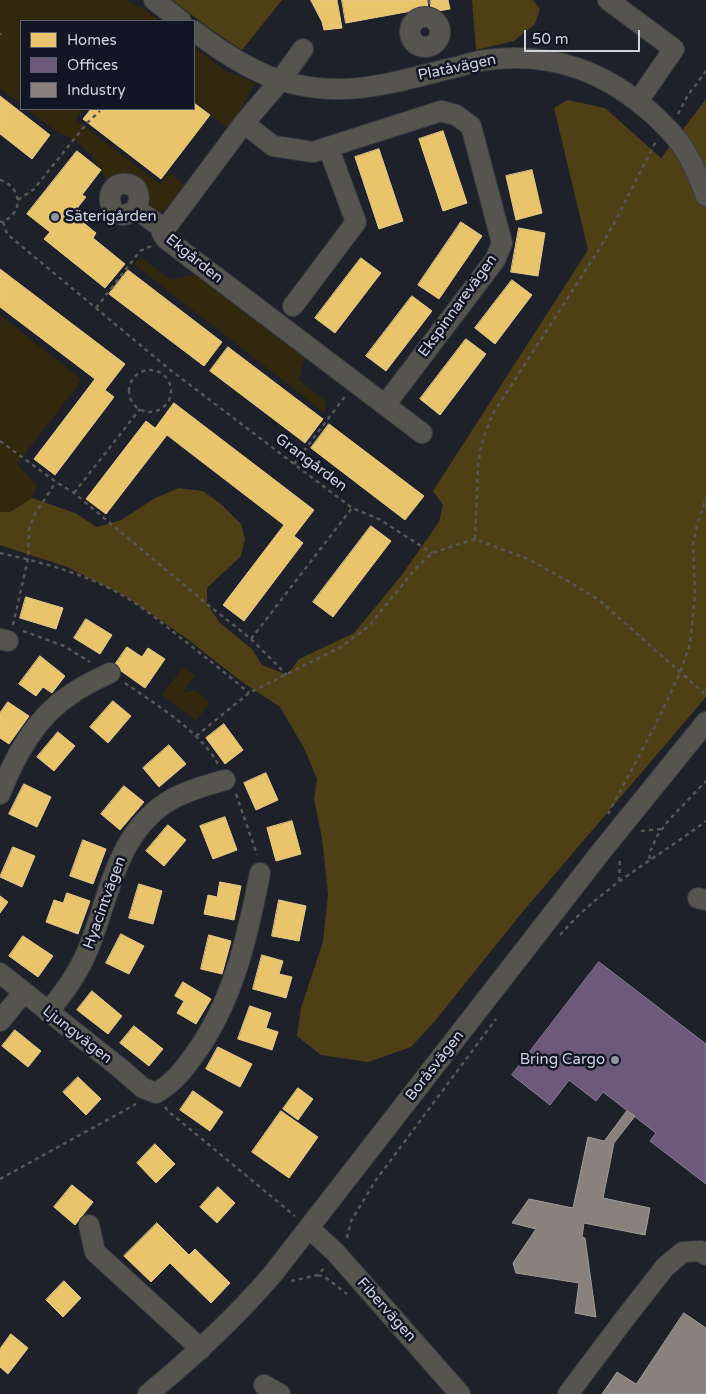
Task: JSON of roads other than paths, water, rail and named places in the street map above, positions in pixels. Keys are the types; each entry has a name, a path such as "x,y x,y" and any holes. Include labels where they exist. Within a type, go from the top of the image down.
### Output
{"street":[{"path":"154,0 180,20"},
{"path":"608,0 674,49 638,101"},
{"name":"Platåvägen","path":"195,32 240,64 280,81 303,86 333,89 354,89 386,84 485,60 529,58 580,68 611,82 638,101 666,127 680,142 697,172 706,196"},
{"name":"Ekgården","path":"303,49 280,81 244,123 165,234 385,405"},
{"name":"Ekspinnarevägen","path":"244,123 273,146 313,152 441,111 456,114 471,126 502,243 495,260 385,405"},
{"path":"293,306 356,222 328,147"},
{"path":"136,209 165,234"},
{"path":"385,405 422,433"},
{"path":"0,794 10,767 31,734 48,713 71,694 110,672"},
{"name":"Boråsvägen","path":"148,1394 201,1349 247,1304 309,1228 600,853 706,722"},
{"name":"Hyacintvägen","path":"48,1012 66,990 80,968 119,859 132,837 146,820 170,800 186,792 225,780"},
{"name":"Ljungvägen","path":"0,972 143,1088 156,1092 168,1086 190,1062 214,1025 227,999 239,967 260,873"},
{"path":"0,1021 24,992"},
{"path":"89,1225 95,1252 201,1349"},
{"name":"Fibervägen","path":"309,1228 336,1253 460,1394"},
{"path":"568,1394 666,1267 683,1252 701,1251 706,1255"}],"place":[{"name":"Säterigården","path":"55,217"},
{"name":"Bring Cargo","path":"615,1060"}]}
